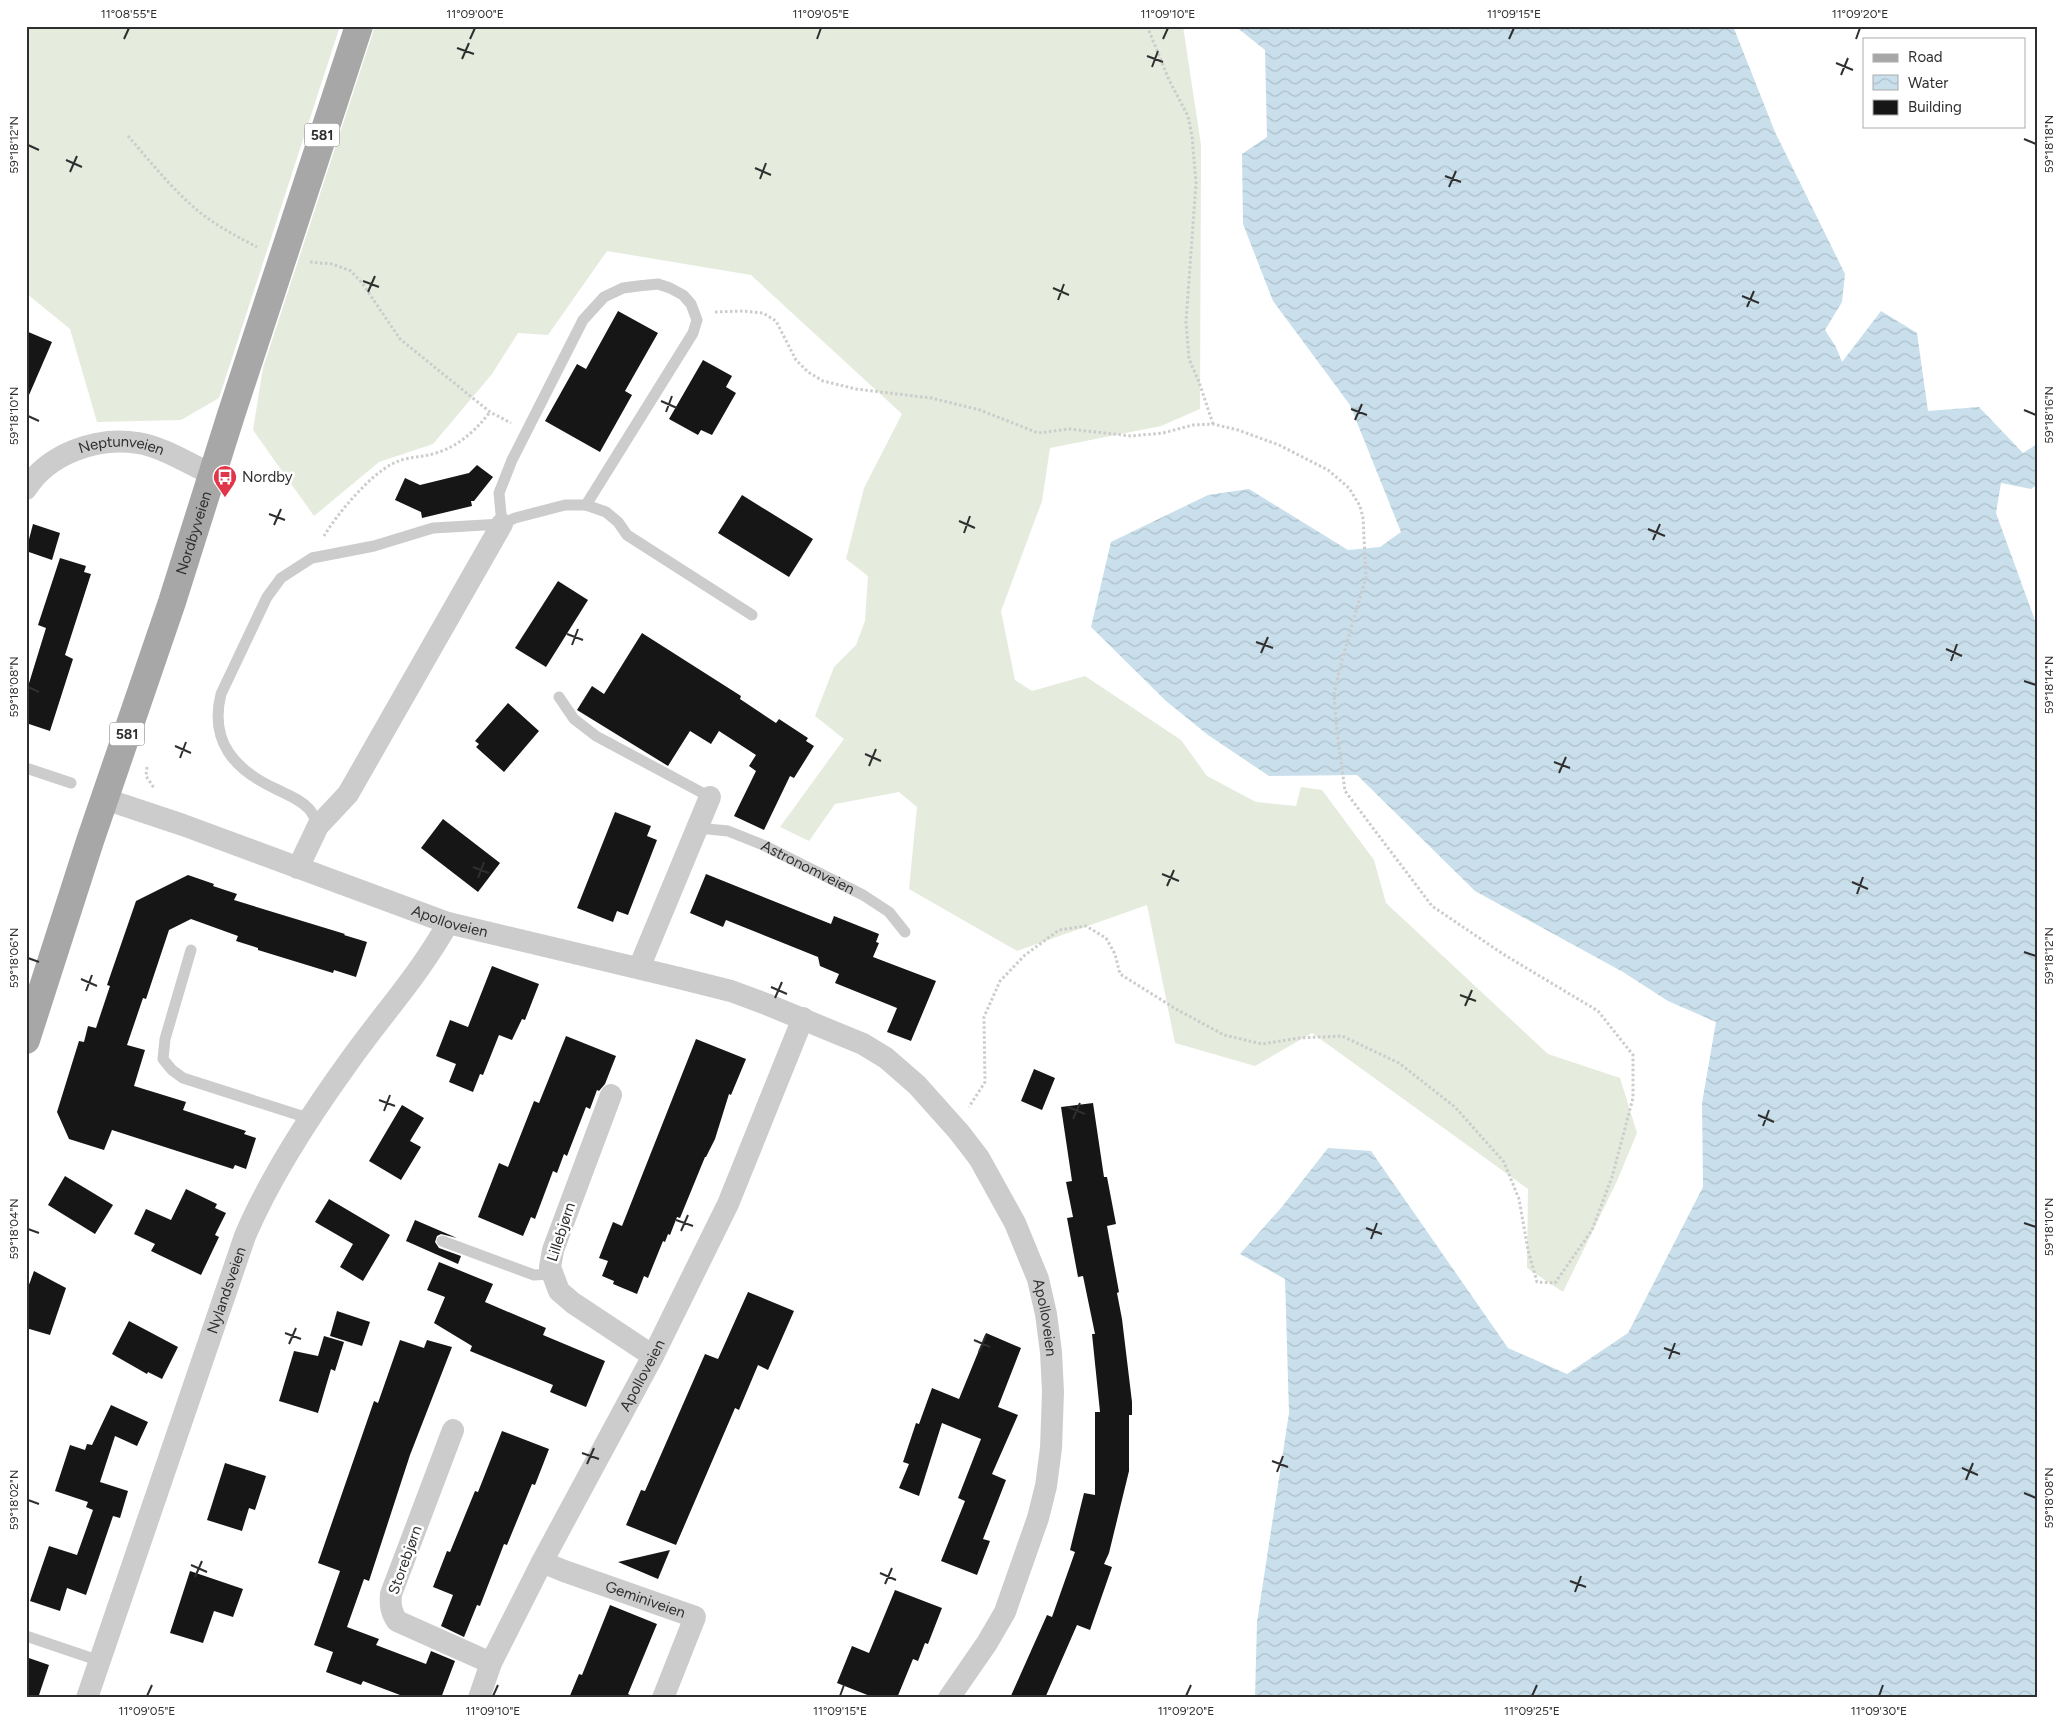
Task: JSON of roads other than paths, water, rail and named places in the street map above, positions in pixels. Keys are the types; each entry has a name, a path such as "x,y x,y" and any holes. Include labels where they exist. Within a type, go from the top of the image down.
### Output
{"main road":[{"name":"Nordbyveien","path":"26,1040 172,602 358,26"}],"street":[{"name":"Neptunveien","path":"29,480 54,461 77,450 100,443 121,441 139,443 156,448 213,474"},
{"path":"298,868 318,826 348,794 502,524"},
{"path":"639,968 710,797"},
{"name":"Apolloveien","path":"105,799 184,825 448,923 731,991 803,1018 863,1044 886,1058 917,1085 948,1119 979,1158 1015,1223 1038,1279 1046,1314 1051,1352 1053,1392 1051,1448 1046,1486 1038,1518 1016,1586 1005,1612 987,1643 949,1698"},
{"name":"Nylandsveien","path":"87,1698 245,1236 258,1207 311,1118 348,1063 431,954 448,923"},
{"name":"Apolloveien","path":"479,1698 491,1663 542,1562 652,1356 728,1204 803,1018"},
{"name":"Lillebjørn","path":"611,1095 553,1250 550,1268 560,1291 573,1303 652,1356"},
{"name":"Storebjørn","path":"453,1430 394,1585 390,1603 392,1613 397,1621 491,1663"},
{"name":"Geminiveien","path":"542,1562 695,1617 663,1698"}],"lane":[{"path":"502,524 499,493 512,460 583,320 604,297 623,288 658,284 683,295 691,304 697,320 693,333 586,505"},
{"path":"318,826 310,810 293,796 246,772 228,755 221,734 217,711 221,694 267,597 281,578 312,558 374,546 433,528 502,524 515,518 565,505 586,505 606,512 618,522 627,535 752,616"},
{"path":"559,697 574,719 596,736 710,797"},
{"path":"26,768 71,783"},
{"name":"Astronomveien","path":"698,828 736,833 796,861 862,895 889,912 905,932"},
{"path":"191,950 165,1039 163,1059 172,1070 183,1078 311,1118"},
{"path":"442,1241 534,1275 551,1274"},
{"path":"26,1636 100,1661"}],"water":[{"path":"1235,26 1733,26 1775,132 1845,274 1842,302 1825,330 1836,347 1842,362 1881,311 1917,333 1928,411 1979,407 2023,453 2037,444 2037,485 2031,489 2001,483 1996,513 2037,626 2037,1698 1255,1698 1257,1622 1289,1413 1285,1279 1240,1254 1281,1208 1328,1148 1371,1151 1508,1348 1567,1374 1628,1333 1703,1187 1702,1103 1716,1022 1668,1001 1623,972 1475,891 1357,775 1269,776 1208,735 1166,701 1091,627 1111,542 1208,495 1249,489 1348,550 1380,547 1401,532 1350,405 1273,301 1243,224 1242,154 1267,137 1265,50"}],"place":[{"name":"Nordby","path":"225,498"}]}
